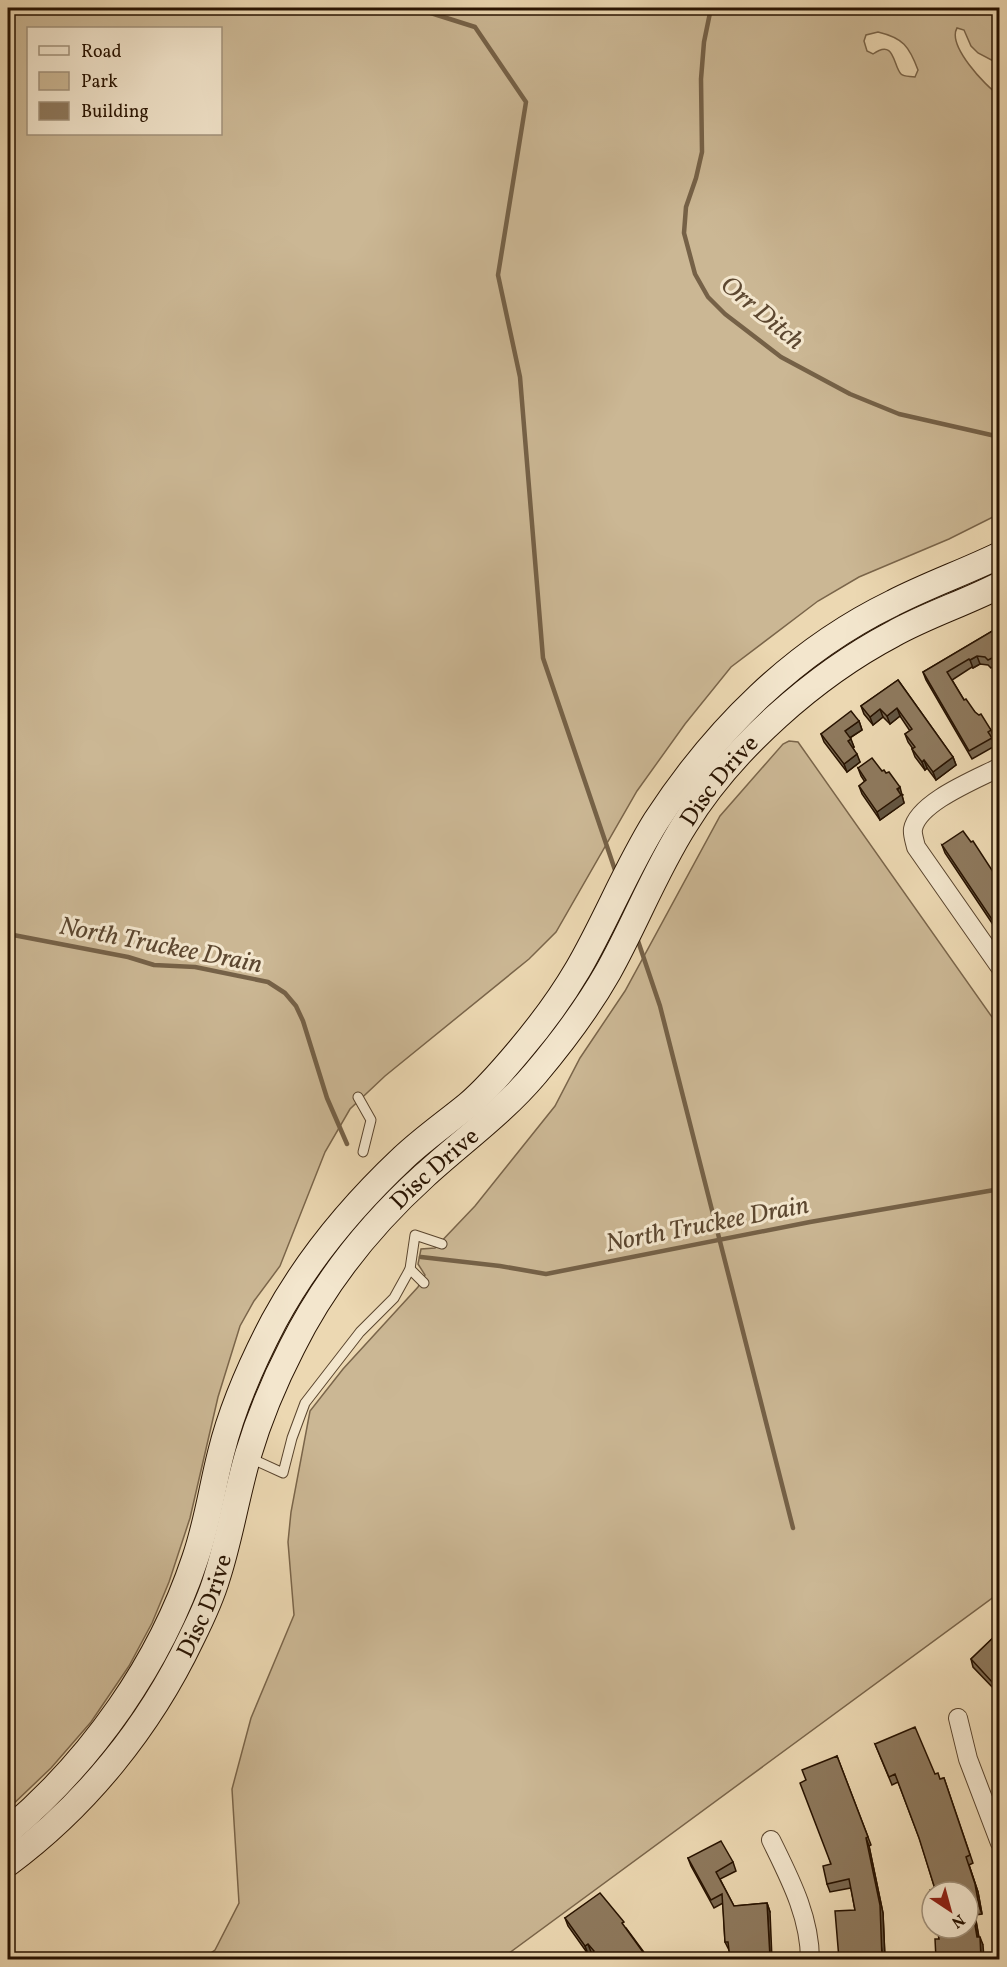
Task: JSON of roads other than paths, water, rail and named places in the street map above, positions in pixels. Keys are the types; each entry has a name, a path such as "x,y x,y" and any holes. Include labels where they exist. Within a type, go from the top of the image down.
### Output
{"main road":[{"name":"Disc Drive","path":"8,1831 60,1783 87,1751 115,1716 156,1647 172,1617 196,1556 222,1447 244,1385 274,1321 319,1250 380,1181 405,1156 470,1103 529,1038 578,969 624,877 655,822 684,780 714,742 753,702 825,642 893,603 996,563"},
{"name":"Disc Drive","path":"8,1863 49,1830 79,1801 128,1743 169,1683 216,1583 248,1456 275,1382 316,1302 338,1269 397,1201 507,1104 576,1023 609,970 668,851 687,819 742,751 818,682 852,659 926,616 999,585"}],"street":[{"path":"994,959 916,847 912,830 920,814 939,800 999,767"},
{"path":"958,1718 968,1759 998,1834 999,1843"},
{"path":"771,1840 797,1892 810,1945 810,1959"}],"lane":[{"path":"358,1097 371,1120 363,1152"},
{"path":"248,1456 283,1473 292,1438 305,1404 360,1332 394,1298 410,1269 415,1235 442,1244"},
{"path":"410,1269 424,1283"}],"waterway":[{"path":"415,8 475,27 526,102 498,275 520,377 543,658 616,873"},
{"name":"Orr Ditch","path":"711,8 704,42 701,79 702,152 686,207 684,233 695,274 708,297 725,314 781,357 850,394 899,414 1000,437"},
{"name":"North Truckee Drain","path":"8,934 128,957 154,965 195,967 268,982 285,993 296,1006 303,1021 327,1098 347,1144"},
{"path":"637,938 660,1006 793,1528"},
{"name":"North Truckee Drain","path":"421,1257 546,1274 810,1222 1000,1189"}]}
